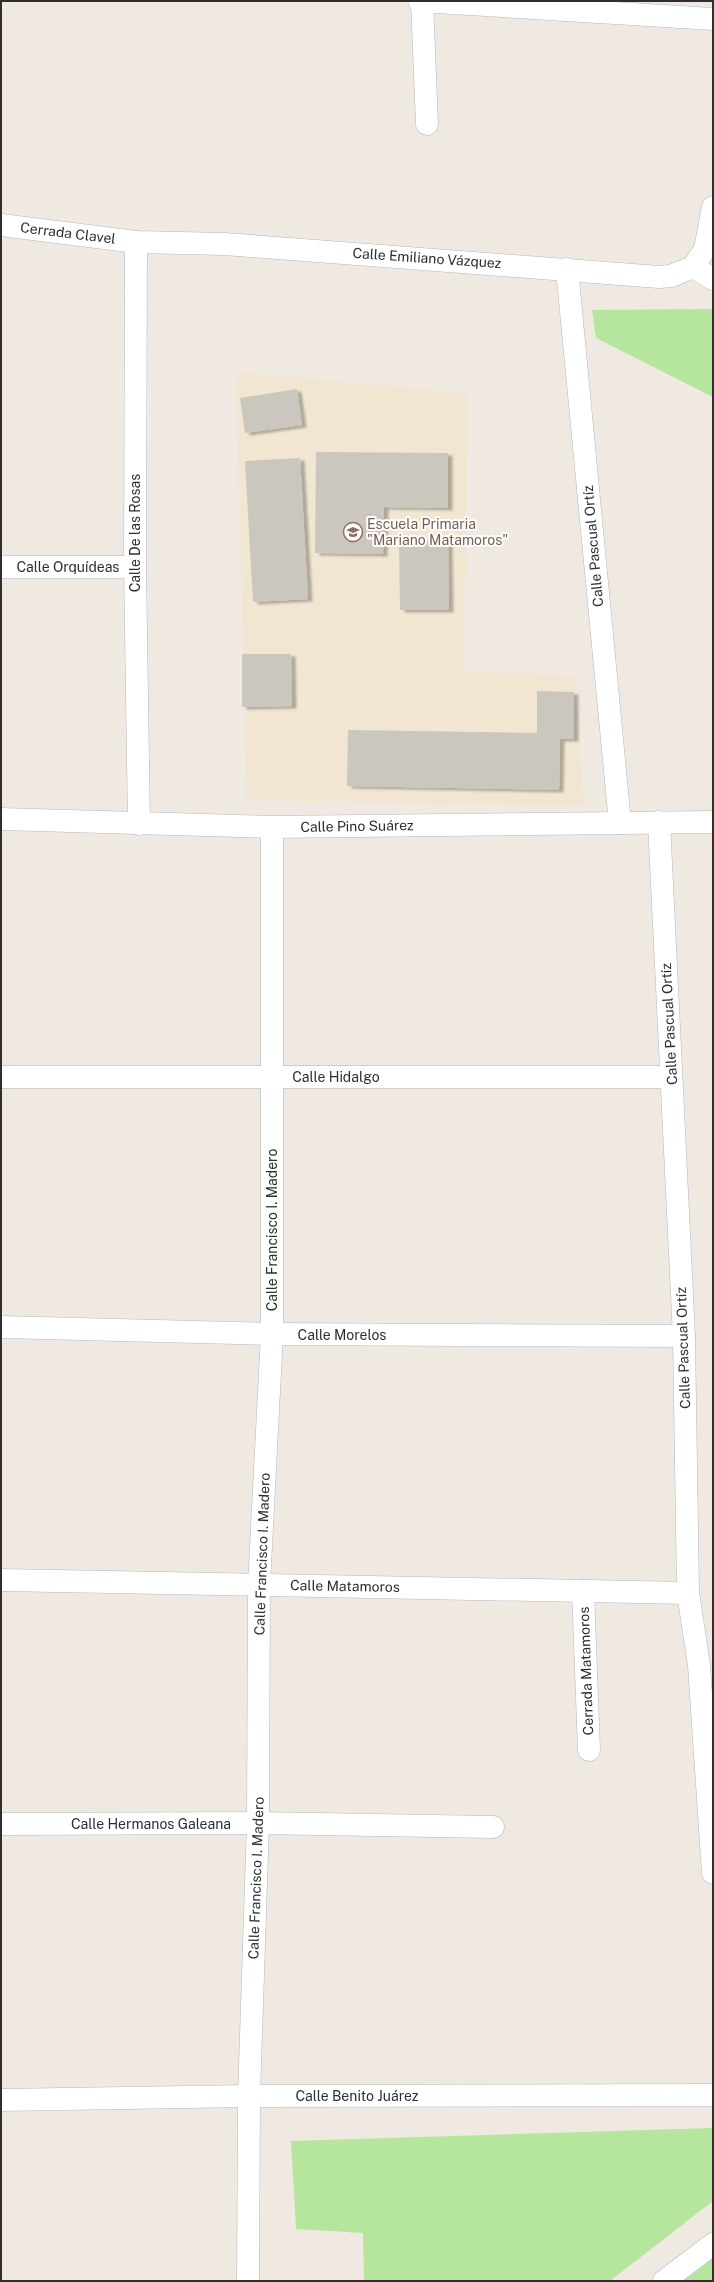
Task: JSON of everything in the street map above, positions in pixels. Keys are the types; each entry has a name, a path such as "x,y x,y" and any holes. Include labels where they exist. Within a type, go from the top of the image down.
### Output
{"street":[{"path":"419,1 637,8 713,19"},
{"path":"422,1 427,124"},
{"path":"713,207 705,249 692,267 713,279"},
{"name":"Cerrada Clavel","path":"1,225 136,242"},
{"name":"Calle Emiliano Vázquez","path":"136,242 233,244 659,277 670,276 692,267"},
{"name":"Calle De las Rosas","path":"136,242 135,567 139,824"},
{"name":"Calle Pascual Ortíz","path":"567,269 620,823"},
{"name":"Calle Orquídeas","path":"1,567 135,567"},
{"name":"Calle Pino Suárez","path":"1,819 272,827 713,822"},
{"name":"Calle Pascual Ortíz","path":"659,822 684,1336 688,1593 699,1665 713,1873"},
{"name":"Calle Francisco I. Madero","path":"248,2281 249,2096 258,1823 259,1585 272,1334 272,827"},
{"name":"Calle Hidalgo","path":"1,1078 671,1077"},
{"name":"Calle Morelos","path":"1,1327 272,1334 684,1336"},
{"name":"Calle Matamoros","path":"1,1580 688,1593"},
{"name":"Cerrada Matamoros","path":"583,1591 589,1750"},
{"name":"Calle Hermanos Galeana","path":"1,1824 258,1823 493,1827"},
{"name":"Calle Benito Juárez","path":"1,2100 249,2096 713,2095"},
{"path":"664,2281 713,2244"}],"shaded area":[{"name":"Escuela Primaria \"Mariano Matamoros\"","path":"236,372 467,393 464,671 575,676 584,806 247,800"}],"green space":[{"path":"713,309 713,397 596,338 592,310"},
{"path":"713,2128 713,2201 610,2281 364,2281 363,2233 296,2229 291,2141"},
{"path":"713,2246 713,2281 665,2281"}],"building":[{"path":"297,389 302,425 245,433 240,398"},
{"path":"316,452 448,453 448,508 384,507 383,554 315,553"},
{"path":"300,458 308,599 253,602 245,461"},
{"path":"448,540 449,610 400,610 399,541"},
{"path":"242,654 291,654 292,706 242,707"},
{"path":"537,691 574,692 574,739 560,739 559,790 347,786 348,730 537,733"}],"place":[{"name":"Escuela Primaria \"Mariano Matamoros\"","path":"353,532"}]}
